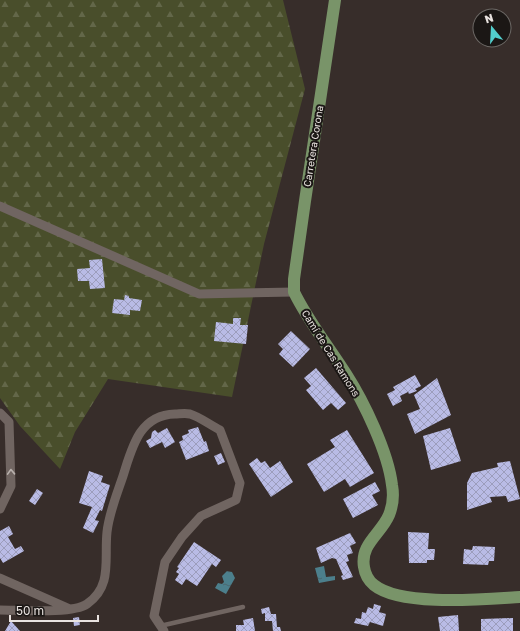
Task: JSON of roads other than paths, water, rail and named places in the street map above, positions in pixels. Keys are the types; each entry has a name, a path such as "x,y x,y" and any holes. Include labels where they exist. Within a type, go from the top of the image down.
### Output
{"main road":[{"name":"Carretera Corona","path":"294,292 302,224 335,0"},
{"name":"Camí de Cas Ramons","path":"294,292 348,376 370,420 389,468 394,500 389,516 370,542 362,558 364,573 374,585 387,592 408,597 441,600 520,597"}],"street":[{"path":"0,206 199,294 294,292"},
{"path":"0,413 9,422 11,486 0,509"},
{"path":"0,610 73,610 87,605 102,590 108,561 107,532 113,507 134,443 145,425 165,414 189,414 220,430 240,483 236,500 201,516 182,537 165,562 154,616 162,628"},
{"path":"0,578 73,610"}],"lane":[{"path":"162,628 243,607"}],"water":[{"path":"324,566 326,577 335,576 335,580 319,583 315,568"},
{"path":"227,571 232,572 235,578 226,594 215,588 218,583 222,584 224,582 222,576"}]}
